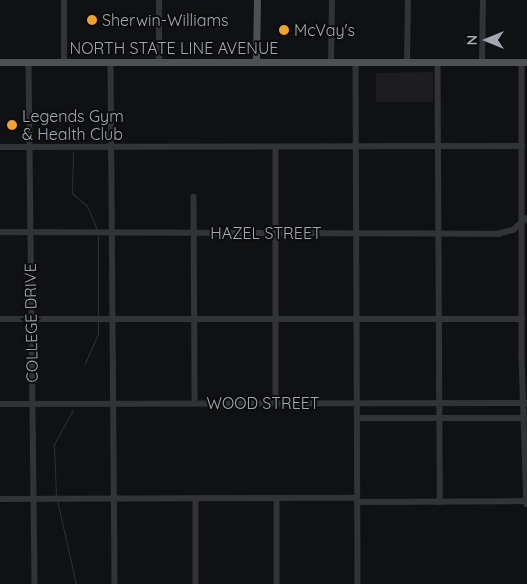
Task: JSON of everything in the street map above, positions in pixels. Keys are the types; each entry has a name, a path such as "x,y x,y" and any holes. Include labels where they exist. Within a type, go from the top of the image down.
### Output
{"main road":[{"path":"256,62 257,0"},
{"name":"NORTH STATE LINE AVENUE","path":"0,62 524,62"}],"street":[{"path":"64,0 64,62"},
{"path":"158,62 159,0"},
{"path":"331,62 332,0"},
{"path":"407,62 408,0"},
{"path":"482,62 483,0"},
{"name":"COLLEGE DRIVE","path":"30,62 30,232 35,584"},
{"path":"111,62 115,584"},
{"path":"356,62 358,584"},
{"path":"438,62 440,502"},
{"path":"0,499 277,499 527,502 526,403 522,319 525,291 522,146 524,138 524,62"},
{"path":"0,147 112,146 276,149 522,146"},
{"path":"276,149 276,403"},
{"path":"194,197 195,403"},
{"name":"HAZEL STREET","path":"0,232 438,232 498,234 513,230 524,220"},
{"path":"0,319 522,319"},
{"name":"WOOD STREET","path":"0,404 114,402 526,403"},
{"path":"357,418 526,418"},
{"path":"196,499 196,584"},
{"path":"277,499 277,584"}],"shaded area":[{"path":"433,72 433,102 376,102 376,73"}],"waterway":[{"path":"73,152 72,193 87,206 97,229"},
{"path":"98,236 98,317"},
{"path":"85,363 98,334 98,321"},
{"path":"56,496 54,444 73,410"},
{"path":"57,500 76,584"}],"place":[{"name":"Sherwin-Williams","path":"92,20"},
{"name":"McVay's","path":"284,30"},
{"name":"Legends Gym & Health Club","path":"12,125"}]}
